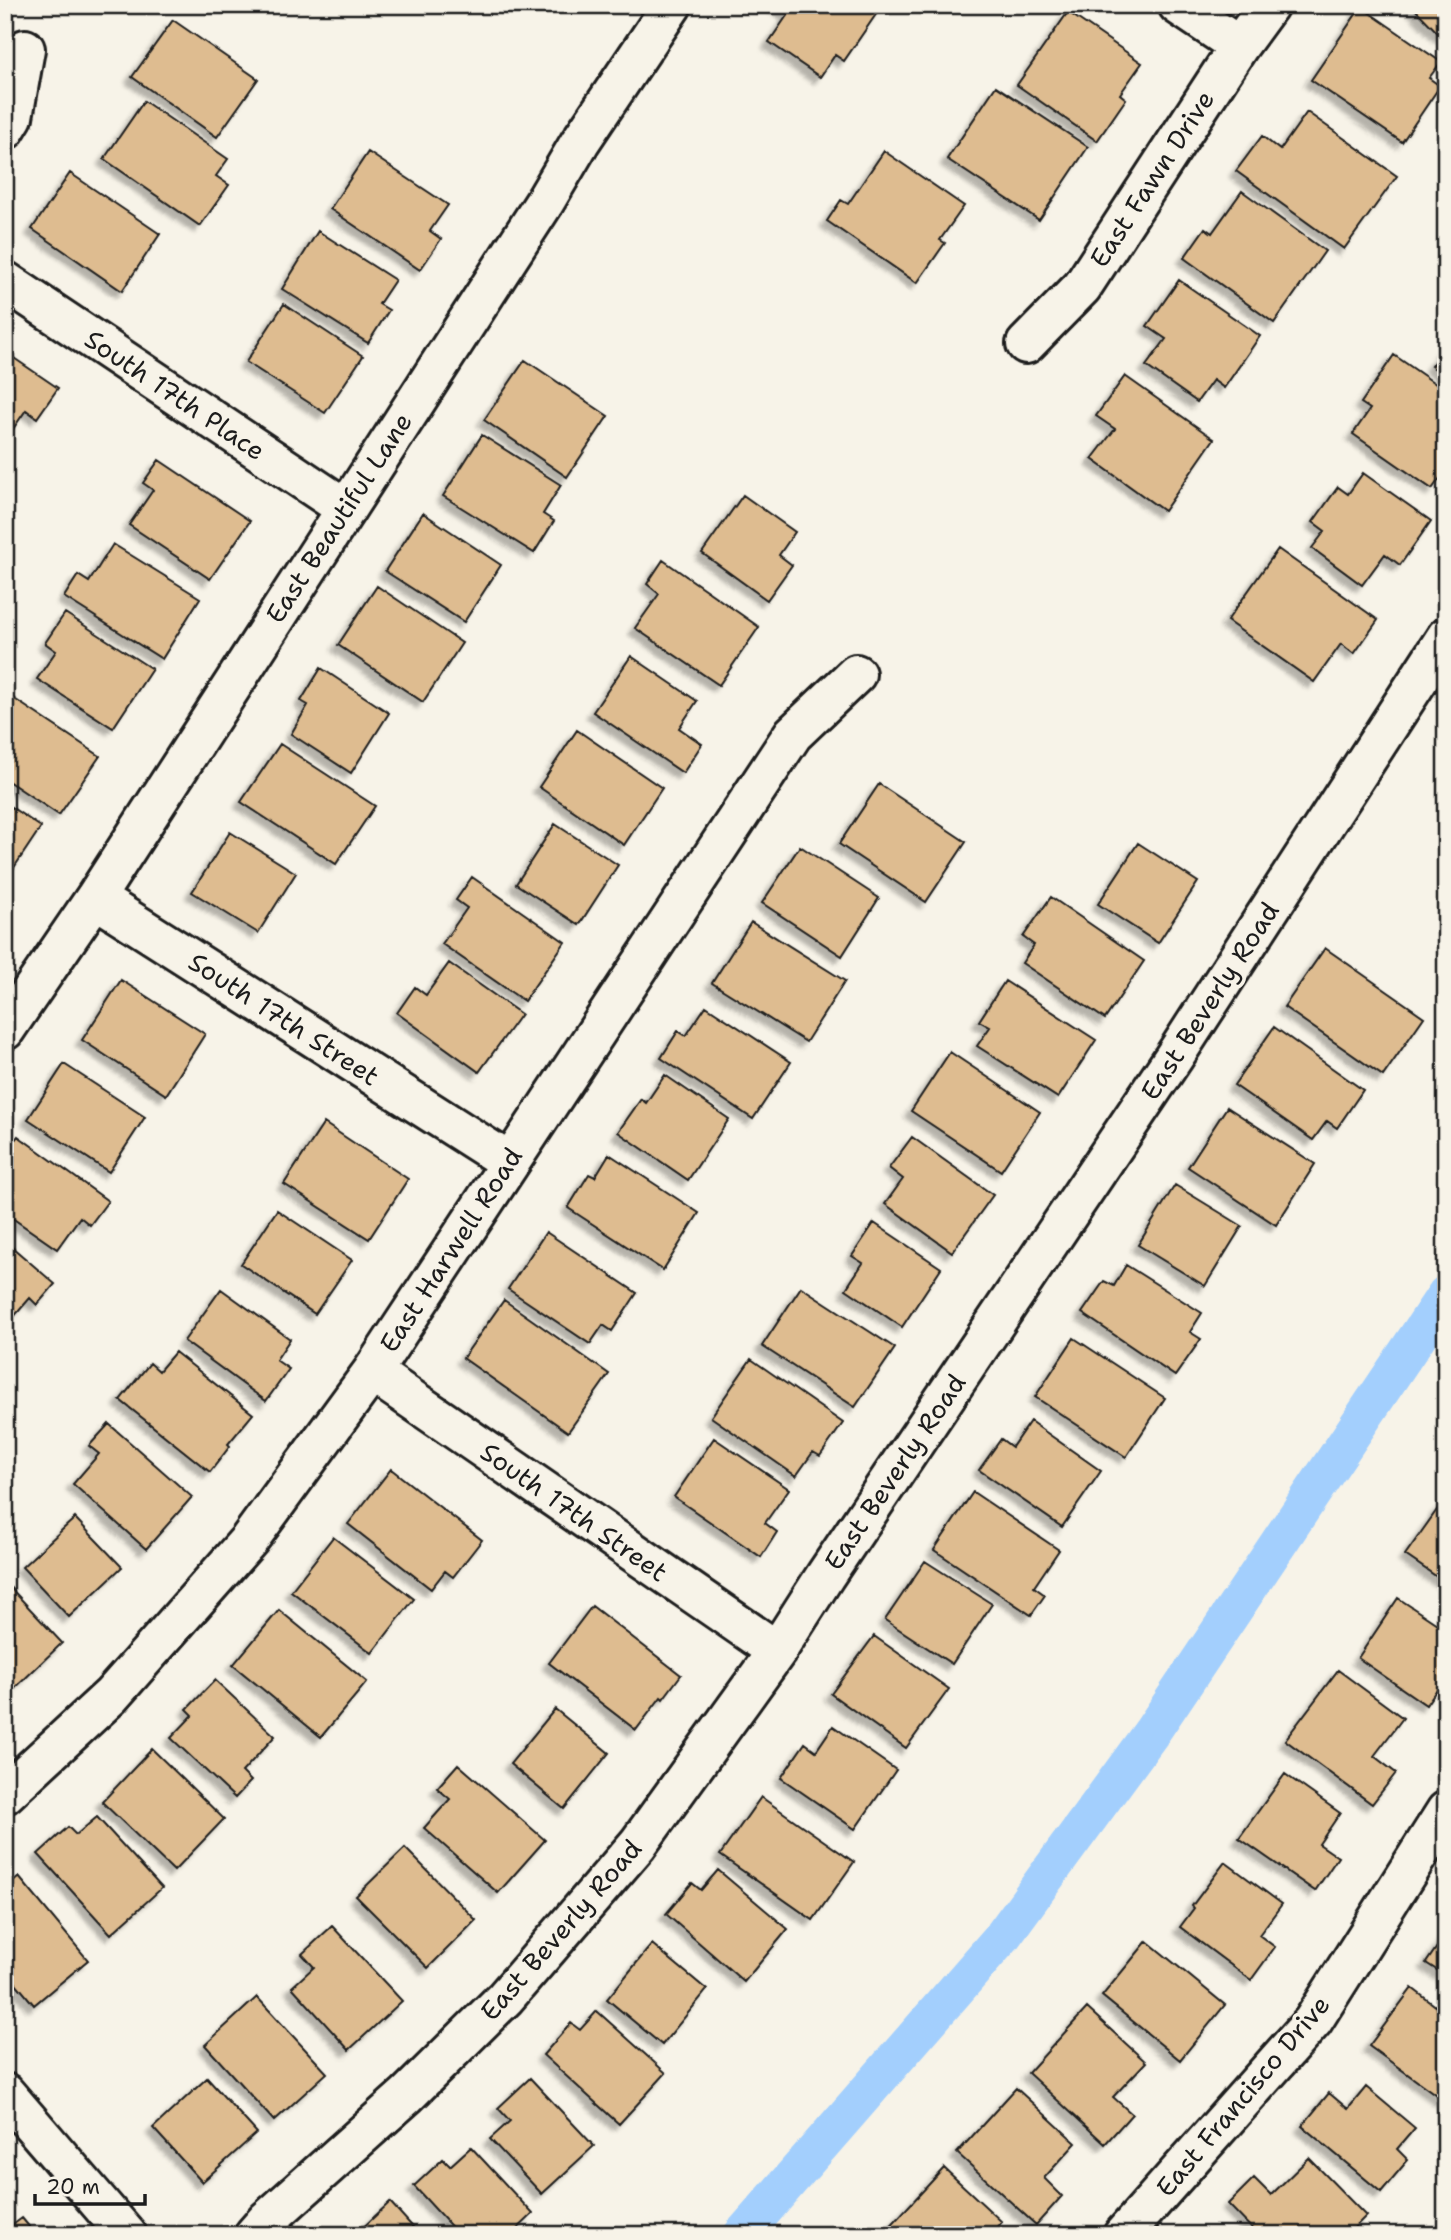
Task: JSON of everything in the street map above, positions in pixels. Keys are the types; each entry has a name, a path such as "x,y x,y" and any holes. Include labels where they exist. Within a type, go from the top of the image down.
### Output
{"street":[{"name":"East Beautiful Lane","path":"5,1030 95,898 544,203 580,142 672,5"},
{"path":"1178,5 1239,46"},
{"name":"East Fawn Drive","path":"1026,344 1082,287 1239,46 1269,5"},
{"path":"5,130 13,117 25,48"},
{"name":"South 17th Place","path":"5,281 345,508"},
{"name":"East Beverly Road","path":"254,2235 267,2220 407,2095 505,1998 638,1844 777,1651 1174,1057 1446,637"},
{"name":"East Harwell Road","path":"5,1794 111,1696 249,1540 372,1372 793,734 856,674"},
{"name":"South 17th Street","path":"95,898 509,1162"},
{"name":"South 17th Street","path":"372,1372 777,1651"},
{"name":"East Francisco Drive","path":"1123,2235 1313,2021 1446,1811"},
{"path":"6,2097 127,2235"}],"building":[{"path":"774,5 872,5 879,10 844,61 835,55 820,77 769,42 788,14"},
{"path":"1411,5 1446,5 1446,31 1441,36"},
{"path":"1361,7 1441,62 1429,78 1440,86 1402,142 1311,80"},
{"path":"1068,12 1142,63 1120,94 1126,99 1097,141 1017,85"},
{"path":"173,20 258,79 217,137 132,77"},
{"path":"996,86 1088,147 1039,220 947,159"},
{"path":"144,101 228,159 216,176 229,185 200,226 104,159"},
{"path":"1307,112 1397,176 1344,249 1236,171 1262,136 1280,150"},
{"path":"884,151 964,206 940,240 945,243 917,283 827,221 841,200 848,204"},
{"path":"368,152 448,205 430,231 441,239 420,270 330,209"},
{"path":"70,173 160,234 122,291 32,229"},
{"path":"1242,191 1325,251 1274,323 1184,258 1205,228 1212,233"},
{"path":"318,231 395,280 379,304 389,310 368,343 282,289"},
{"path":"1179,280 1260,336 1224,388 1213,380 1197,402 1146,366 1166,339 1147,326"},
{"path":"284,304 363,356 325,413 246,362"},
{"path":"1446,345 1446,376 1431,366"},
{"path":"5,352 58,388 37,418 26,410 6,439"},
{"path":"1394,355 1446,391 1446,470 1432,489 1353,434 1370,409 1361,403"},
{"path":"525,360 608,416 567,477 484,420"},
{"path":"1125,376 1214,439 1164,511 1092,459 1115,429 1096,416"},
{"path":"482,435 561,485 543,514 554,521 534,553 443,496"},
{"path":"159,460 250,521 210,579 129,525 153,490 143,483"},
{"path":"1363,473 1431,521 1400,565 1385,554 1362,585 1312,548 1325,531 1313,522 1338,487 1348,494"},
{"path":"743,495 795,532 779,555 792,565 767,600 702,553"},
{"path":"423,513 501,565 464,622 385,571"},
{"path":"113,544 200,598 162,659 64,597 78,575 89,582"},
{"path":"1278,549 1378,620 1354,654 1341,644 1314,682 1227,621"},
{"path":"663,560 759,627 719,685 635,628 659,594 647,584"},
{"path":"377,586 462,643 423,702 338,645"},
{"path":"65,613 152,669 113,728 37,679 56,651 45,643"},
{"path":"631,656 697,701 679,728 702,744 683,773 593,712"},
{"path":"321,668 389,713 351,773 291,734 308,705 301,701"},
{"path":"10,696 100,756 59,815 5,779 5,703"},
{"path":"577,730 662,788 624,845 539,787"},
{"path":"280,744 375,806 336,864 241,802"},
{"path":"879,784 966,842 926,902 839,844"},
{"path":"5,803 41,827 5,881"},
{"path":"555,824 618,865 579,925 516,884"},
{"path":"230,832 296,873 258,933 192,892"},
{"path":"1138,843 1198,882 1158,943 1098,904"},
{"path":"800,846 879,898 842,956 762,903"},
{"path":"472,877 565,942 524,1001 442,944 467,908 456,900"},
{"path":"1051,897 1144,961 1105,1019 1022,963 1034,945 1023,937"},
{"path":"751,922 845,981 806,1042 712,983"},
{"path":"1325,948 1424,1017 1383,1076 1284,1007"},
{"path":"449,963 521,1014 479,1072 397,1013 415,987 426,995"},
{"path":"121,980 205,1034 166,1095 82,1040"},
{"path":"1005,981 1096,1040 1058,1098 977,1046 990,1027 979,1021"},
{"path":"706,1006 791,1062 753,1119 661,1058 678,1031 686,1036"},
{"path":"1274,1027 1363,1090 1337,1128 1327,1121 1313,1140 1234,1085"},
{"path":"950,1052 1040,1112 1001,1171 911,1111"},
{"path":"64,1064 145,1117 109,1172 28,1119"},
{"path":"665,1075 729,1119 688,1180 618,1132 641,1099 646,1103"},
{"path":"1227,1107 1315,1164 1276,1225 1188,1167"},
{"path":"324,1123 408,1179 369,1239 284,1184"},
{"path":"18,1136 108,1201 90,1225 80,1217 57,1249 5,1213 5,1153"},
{"path":"912,1137 993,1195 952,1252 885,1204 903,1179 889,1168"},
{"path":"609,1154 699,1213 663,1270 568,1208 589,1174 595,1177"},
{"path":"1175,1185 1242,1226 1205,1286 1138,1245"},
{"path":"277,1210 352,1260 315,1314 241,1264"},
{"path":"874,1223 941,1268 902,1327 846,1289 863,1263 852,1256"},
{"path":"546,1232 637,1293 612,1331 603,1325 590,1344 508,1289"},
{"path":"5,1241 55,1284 37,1305 30,1298 5,1327"},
{"path":"1126,1265 1202,1313 1190,1332 1201,1339 1175,1376 1082,1313 1104,1281 1114,1286"},
{"path":"801,1287 895,1348 855,1407 762,1346"},
{"path":"221,1289 290,1339 276,1360 289,1369 266,1401 184,1341"},
{"path":"504,1300 609,1374 568,1432 463,1358"},
{"path":"1074,1338 1165,1398 1126,1457 1035,1397"},
{"path":"175,1352 253,1414 228,1444 230,1446 210,1472 120,1400 150,1363 159,1371"},
{"path":"751,1359 843,1423 820,1456 813,1452 796,1476 711,1417"},
{"path":"1030,1421 1101,1471 1062,1527 979,1470 1001,1439 1012,1447"},
{"path":"109,1424 192,1497 146,1549 73,1484 99,1454 89,1446"},
{"path":"714,1438 789,1489 765,1523 777,1532 761,1557 674,1497"},
{"path":"391,1469 482,1540 453,1577 445,1571 431,1589 348,1524"},
{"path":"973,1492 1059,1550 1034,1587 1045,1595 1031,1615 934,1550"},
{"path":"1446,1500 1446,1583 1405,1555"},
{"path":"75,1518 122,1567 69,1617 22,1567"},
{"path":"333,1537 414,1599 372,1653 291,1591"},
{"path":"925,1561 992,1604 952,1664 885,1620"},
{"path":"5,1582 62,1643 11,1692 5,1686"},
{"path":"1398,1598 1446,1630 1446,1676 1426,1705 1358,1658"},
{"path":"592,1606 681,1675 636,1730 549,1663"},
{"path":"279,1610 367,1682 321,1737 233,1665"},
{"path":"874,1636 949,1689 906,1748 831,1694"},
{"path":"1338,1670 1403,1718 1374,1756 1396,1773 1372,1804 1285,1740"},
{"path":"215,1680 275,1736 242,1772 251,1781 235,1798 171,1738 193,1715 187,1709"},
{"path":"555,1709 609,1753 564,1809 510,1764"},
{"path":"833,1726 896,1770 855,1829 781,1778 805,1743 816,1751"},
{"path":"152,1749 224,1819 174,1871 102,1802"},
{"path":"458,1764 545,1840 498,1893 424,1828 450,1799 437,1788"},
{"path":"1285,1774 1340,1813 1319,1844 1338,1857 1315,1891 1239,1838"},
{"path":"761,1797 854,1862 813,1920 720,1855"},
{"path":"97,1817 162,1888 111,1934 38,1854 68,1827 76,1835"},
{"path":"405,1848 476,1920 428,1968 356,1896"},
{"path":"1225,1862 1282,1904 1259,1935 1275,1947 1251,1980 1180,1927"},
{"path":"718,1870 788,1929 744,1982 666,1914 692,1883 701,1890"},
{"path":"19,1877 88,1960 34,2005 5,1970 5,1889"},
{"path":"332,1926 402,2001 349,2050 292,1987 314,1967 302,1954"},
{"path":"1446,1934 1446,1976 1426,1963"},
{"path":"1147,1941 1225,2005 1180,2060 1102,1996"},
{"path":"652,1944 707,1990 662,2045 607,1999"},
{"path":"1412,1988 1446,2014 1446,2102 1369,2046"},
{"path":"257,1997 327,2073 274,2121 205,2045"},
{"path":"1087,2008 1146,2062 1113,2097 1132,2114 1105,2144 1028,2073"},
{"path":"597,2011 666,2073 619,2124 543,2055 571,2023 580,2030"},
{"path":"207,2078 257,2133 202,2182 153,2128"},
{"path":"530,2078 594,2146 542,2194 490,2139 510,2121 498,2108"},
{"path":"1366,2087 1415,2128 1397,2149 1408,2160 1381,2192 1302,2126 1329,2093 1348,2109"},
{"path":"1016,2088 1076,2143 1044,2178 1062,2196 1036,2225 957,2153"},
{"path":"471,2147 533,2214 511,2235 459,2235 414,2186 443,2159 450,2166"},
{"path":"1309,2158 1366,2216 1347,2235 1258,2235 1228,2204 1254,2178 1271,2195"},
{"path":"944,2168 1002,2222 991,2235 886,2235 884,2233"},
{"path":"390,2202 420,2235 355,2235"},
{"path":"22,2218 36,2235 5,2235 5,2221 10,2227"}],"waterway":[{"path":"742,2235 1002,1937 1151,1733 1446,1294"}]}
